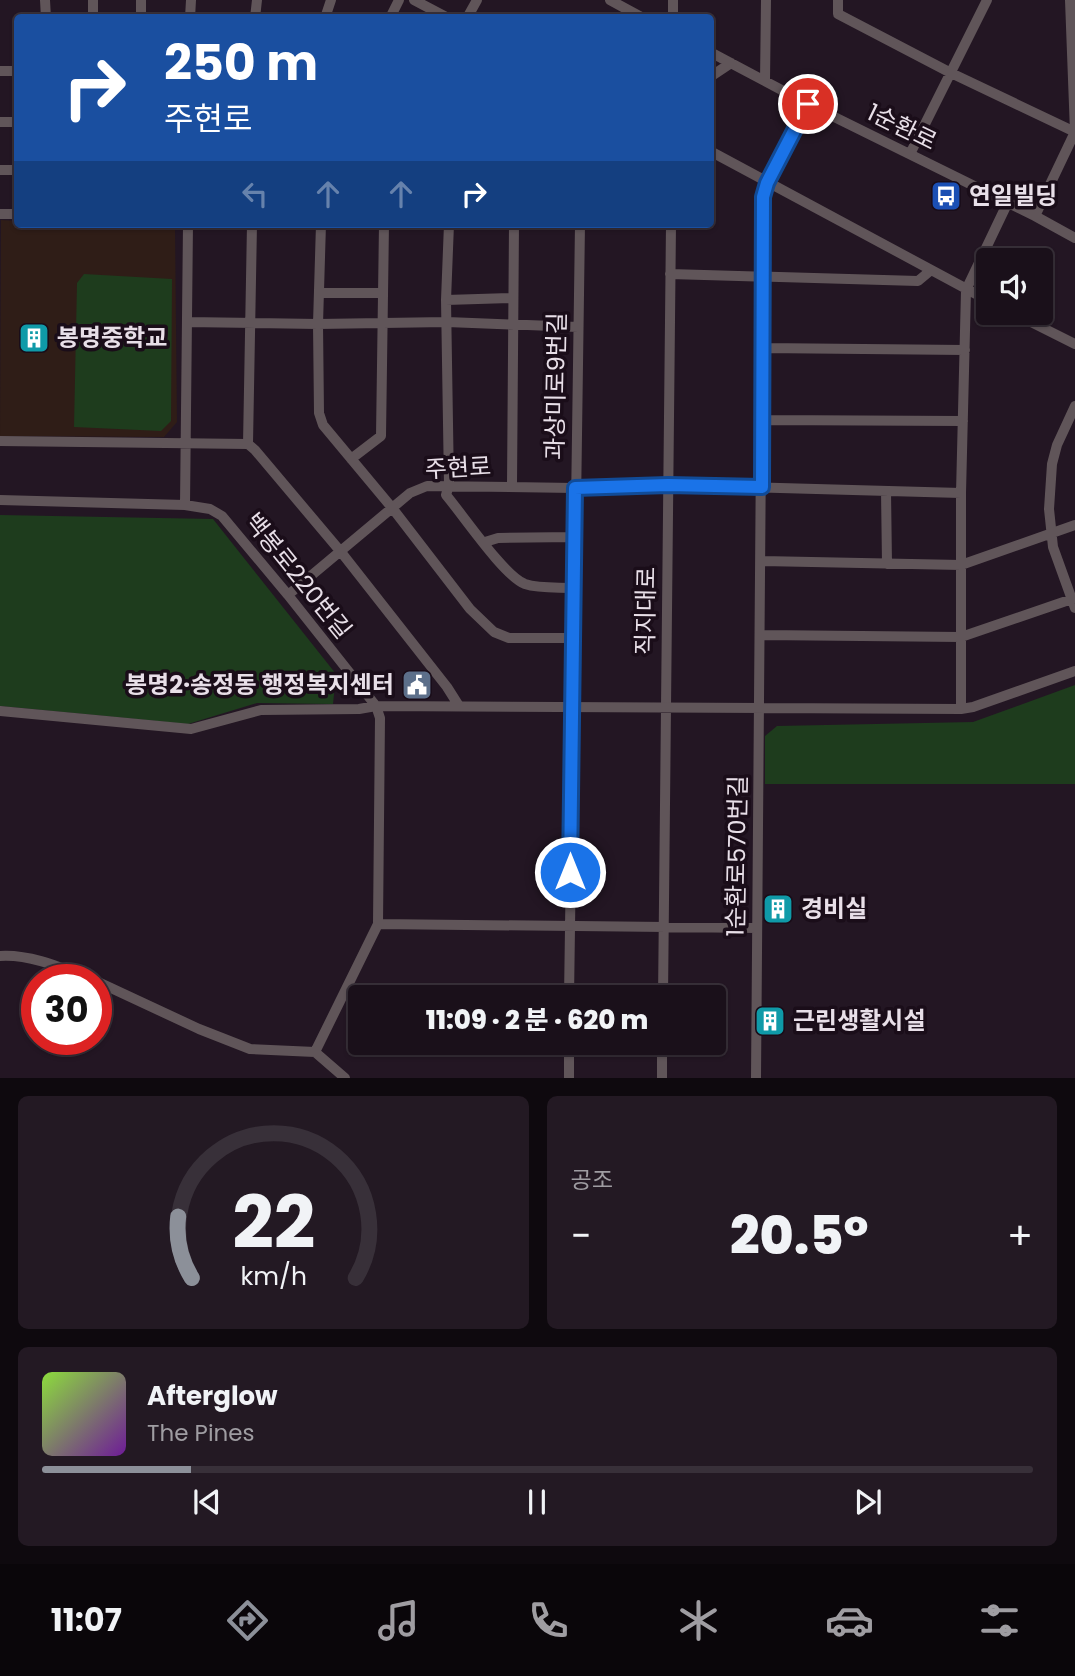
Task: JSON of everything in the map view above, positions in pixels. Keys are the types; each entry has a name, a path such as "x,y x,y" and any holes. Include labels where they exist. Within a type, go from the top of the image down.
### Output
{"street":[{"path":"414,0 440,14"},
{"path":"612,0 636,14"},
{"path":"765,81 766,0"},
{"path":"838,0 838,14 951,73 1075,132"},
{"path":"910,154 987,0"},
{"path":"1035,216 1075,132 1070,0"},
{"name":"1순환로","path":"714,54 808,104 1008,202 1075,239"},
{"path":"714,74 731,63"},
{"name":"1순환로570번길","path":"755,1077 763,197 767,183 808,104"},
{"path":"714,153 976,295"},
{"path":"961,709 961,493 966,290 1008,202"},
{"path":"186,505 188,228"},
{"path":"248,444 252,228"},
{"path":"321,228 318,324 319,413 323,425 393,509 470,609 494,632 509,638 573,638"},
{"path":"351,459 381,436 384,228"},
{"path":"449,228 446,300 449,485 446,495 510,573 524,584 573,588"},
{"path":"512,486 511,326 514,228"},
{"name":"과상미로9번길","path":"569,985 571,706 580,228"},
{"name":"직지대로","path":"663,985 671,228"},
{"path":"670,274 918,281 930,271"},
{"path":"320,293 383,293"},
{"path":"446,300 512,298"},
{"path":"187,322 447,322 578,327"},
{"path":"1037,325 1075,344"},
{"path":"762,348 965,350"},
{"path":"760,635 961,637 1074,602 1053,547 1049,509 1056,445 1075,406"},
{"path":"762,420 963,421"},
{"path":"0,441 248,444 341,552 459,706"},
{"name":"주현로","path":"288,595 410,493 427,486 575,488 668,485 961,493"},
{"path":"886,491 887,564"},
{"name":"백봉로220번길","path":"0,500 186,505 210,509 222,516 376,706"},
{"path":"761,561 961,565 1075,525"},
{"path":"485,542 498,538 574,537"},
{"path":"0,711 191,729 261,710 359,709 376,706 961,709 973,708 1075,671"},
{"path":"315,1052 378,924 380,718 376,706"},
{"path":"378,924 757,928"},
{"path":"0,956 13,955 51,964"},
{"path":"112,989 250,1049 315,1052 345,1077"},
{"path":"569,1055 569,1077"},
{"path":"662,1055 662,1077"}],"shaded area":[{"path":"1,220 14,221 14,228 175,228 177,422 164,437 0,436"}],"green space":[{"path":"84,274 172,279 171,421 161,431 74,427 77,283"},
{"path":"0,515 213,519 336,674 333,704 257,703 188,724 0,706"},
{"path":"1075,685 1075,784 765,784 765,736 777,726 973,722"}],"place":[{"name":"연일빌딩","path":"946,196"},
{"name":"봉명중학교","path":"34,338"},
{"name":"봉명2·송정동 행정복지센터","path":"417,685"},
{"name":"경비실","path":"778,909"},
{"name":"근린생활시설","path":"770,1021"}],"route":[{"path":"570,872 575,488 668,485 762,487 763,197 767,183 808,104"}]}
